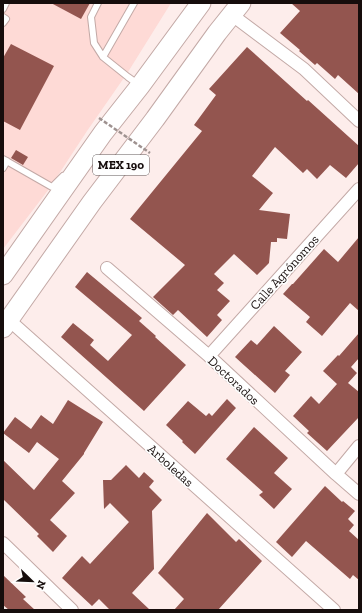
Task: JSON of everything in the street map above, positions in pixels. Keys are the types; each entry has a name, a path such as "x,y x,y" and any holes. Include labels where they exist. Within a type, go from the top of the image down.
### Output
{"main road":[{"path":"197,9 218,33"},
{"name":"MEX 190","path":"3,275 101,125 140,86 197,9"},
{"name":"MEX 190","path":"6,324 92,202 236,9"}],"street":[{"path":"236,9 304,69 359,121"},
{"name":"Calle Agrónomos","path":"209,356 359,189"},
{"name":"Doctorados","path":"107,268 209,356 359,494"},
{"name":"Arboledas","path":"6,324 334,610"},
{"path":"336,474 359,446"},
{"path":"3,544 72,610"}],"lane":[{"path":"3,9 6,3"},
{"path":"98,3 91,16 94,43 103,56 140,86"},
{"path":"103,56 134,3"},
{"path":"3,17 6,19 3,23"},
{"path":"72,165 101,125"},
{"path":"3,168 5,160 52,187 67,171"}],"path":[{"path":"101,125 150,153"}],"shaded area":[{"path":"3,3 171,3 128,72 49,189 3,249"}],"building":[{"path":"51,3 90,3 81,19"},
{"path":"291,3 359,3 359,94 338,75 335,79 317,63 315,65 280,33 300,11"},
{"path":"11,44 54,66 20,130 3,121 3,58"},
{"path":"247,47 359,146 359,163 346,178 330,165 317,179 307,169 303,173 275,147 252,176 273,193 259,210 290,214 287,239 277,238 277,242 271,242 269,263 257,275 234,254 214,274 224,283 217,290 230,301 217,315 222,320 207,337 178,310 173,315 153,297 185,265 130,219 202,131 194,125 216,95 209,89"},
{"path":"16,150 28,157 23,165 11,158"},
{"path":"359,237 359,311 350,303 322,336 306,322 310,317 283,294 324,249 338,262"},
{"path":"87,272 142,318 139,321 186,365 144,411 61,337 73,323 94,340 90,345 108,361 132,335 75,287"},
{"path":"274,326 302,352 285,371 290,375 275,393 235,357 251,340 257,345"},
{"path":"359,333 359,358 351,367 357,373 348,383 359,392 359,417 327,451 307,433 309,431 293,416 311,396 319,404 337,384 323,371 338,355 339,356"},
{"path":"227,399 236,408 195,454 166,425 188,401 206,416 209,413 212,416"},
{"path":"68,400 103,422 84,454 62,481 75,493 50,520 67,536 53,552 37,536 39,534 3,499 3,460 34,490 59,459 37,442 29,453 3,433 15,417 31,429 41,415 53,424"},
{"path":"254,427 288,458 274,473 292,489 274,509 259,495 263,492 226,459"},
{"path":"126,465 139,478 144,472 154,481 149,487 162,500 152,511 154,569 132,593 150,610 110,610 99,599 92,606 62,578 82,556 90,564 129,522 110,503 104,509 103,480 111,480"},
{"path":"325,486 342,502 343,501 355,511 348,519 354,525 349,531 359,540 359,580 353,575 350,579 306,541 292,557 276,542"},
{"path":"207,513 236,542 239,539 262,561 218,610 174,610 184,599 158,573"},
{"path":"3,575 26,597 23,599 35,610 9,610 3,605"}]}
